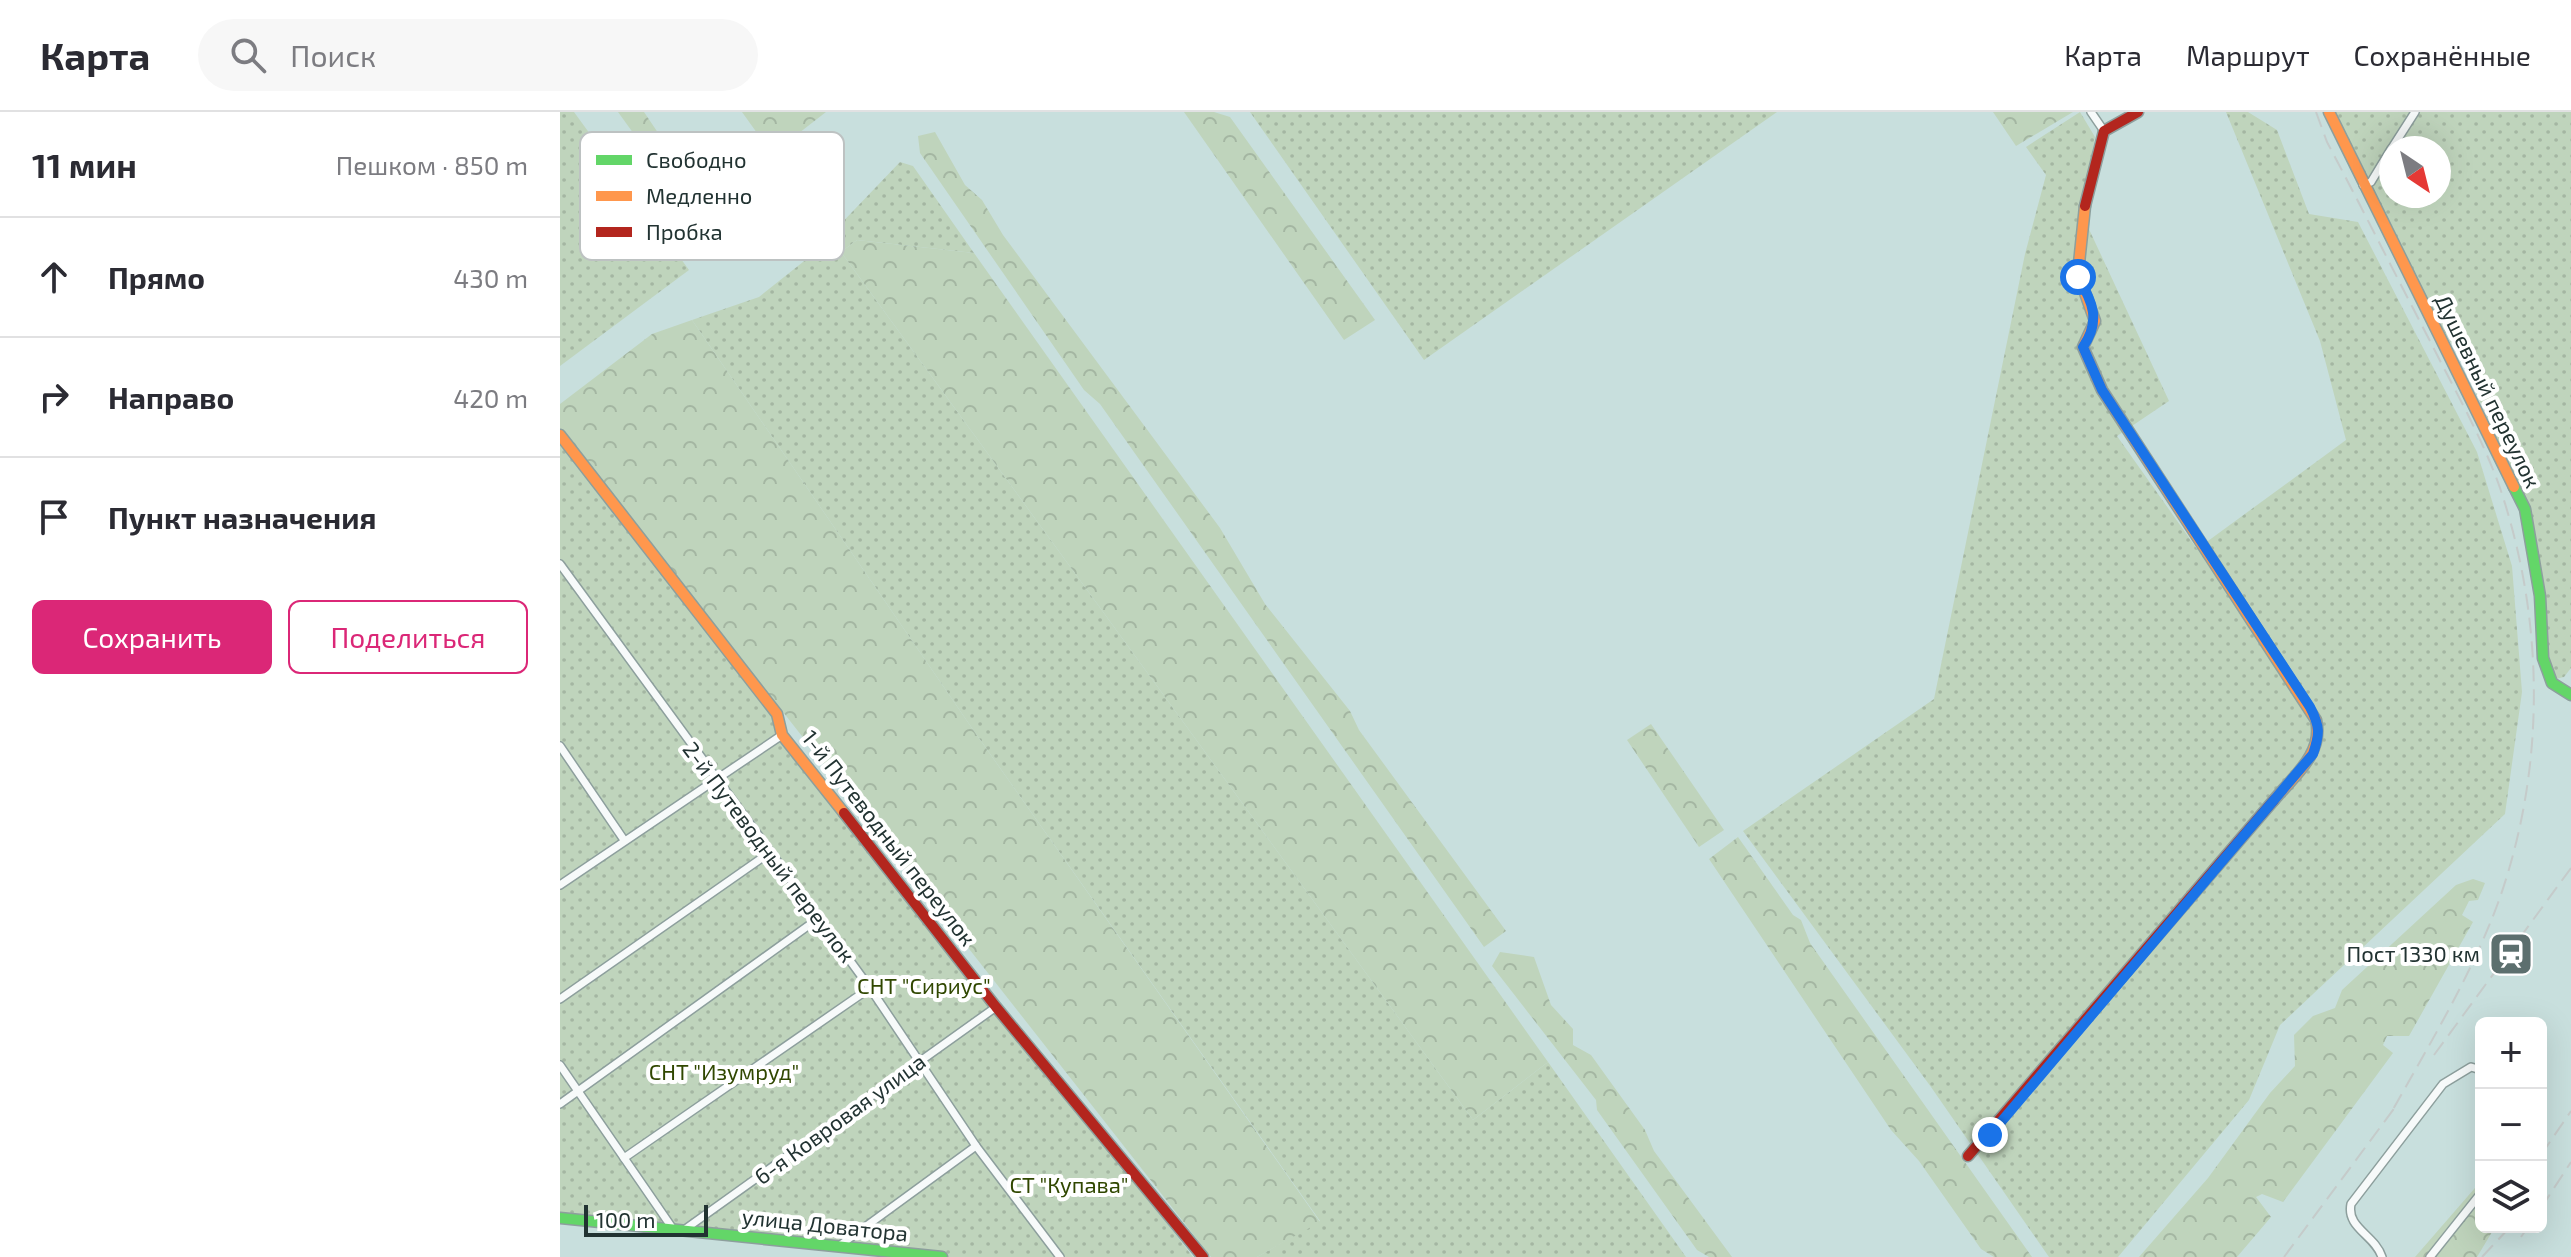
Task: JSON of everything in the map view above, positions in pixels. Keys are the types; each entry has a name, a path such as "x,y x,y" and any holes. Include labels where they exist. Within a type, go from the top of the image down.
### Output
{"street":[{"path":"1968,1156 2313,754 2320,735 2319,723 2310,707 2102,390 2083,347 2093,333 2094,305 2078,277 2080,241 2104,131 2091,112"},
{"path":"2104,131 2138,112"},
{"name":"Душевный переулок","path":"2329,112 2525,509 2540,596 2543,658 2552,683 2571,695"},
{"path":"2399,136 2415,112"},
{"path":"2363,185 2371,182 2379,169"},
{"name":"1-й Путеводный переулок","path":"560,435 777,714 782,735 996,1007 1203,1257"},
{"name":"2-й Путеводный переулок","path":"560,564 870,988 976,1146 1060,1257"},
{"path":"560,885 782,735"},
{"path":"560,746 624,840"},
{"path":"560,999 769,853"},
{"path":"560,1104 819,918"},
{"path":"624,1158 870,988"},
{"name":"6-я Ковровая улица","path":"678,1230 996,1007"},
{"path":"560,1065 678,1230"},
{"path":"2382,1257 2372,1238 2356,1227 2349,1213 2351,1204 2443,1084 2471,1067 2475,1068"},
{"path":"838,1246 976,1146"},
{"path":"2430,1257 2475,1201"},
{"name":"улица Доватора","path":"560,1218 942,1257"}],"green space":[{"path":"560,112 574,112 589,132 580,132 580,260 682,260 689,270 560,366"},
{"path":"618,112 644,112 657,132 632,132"},
{"path":"742,112 826,112 800,132 756,132"},
{"path":"1184,112 1214,112 1230,117 1375,320 1344,340"},
{"path":"1250,112 1777,112 1424,360"},
{"path":"1993,112 2073,112 2016,146"},
{"path":"2080,112 2095,137 2081,212 2169,401 2117,436 2197,549 2346,440 2320,341 2226,112 2248,112 2277,130 2309,214 2358,222 2477,452 2512,566 2522,692 2505,814 2280,1025 2249,1100 2118,1257 2049,1257 1931,1087 1743,831 1934,699 2025,254 2046,175 2026,147"},
{"path":"2333,112 2571,112 2571,668 2564,677 2551,680 2534,539 2524,497 2464,367 2355,168"},
{"path":"935,132 965,185 982,200 1003,235 1220,528 1265,604 1350,711 1359,730 1506,931 1484,947 1100,404 1084,390 920,153 918,136"},
{"path":"900,162 913,166 974,253 857,240 844,250 844,220"},
{"path":"857,240 974,253 1548,1062 1473,1120 844,256 844,250"},
{"path":"844,256 1473,1120 1548,1062 1686,1257 1257,1257 1320,1221 976,734 692,320 759,297 805,260 844,260"},
{"path":"692,320 976,734 1320,1222 1257,1257 1211,1257 560,428 560,404 652,334"},
{"name":"СНТ \"Изумруд\"","path":"560,440 1193,1257 937,1257 560,1221"},
{"path":"1651,724 1724,830 1699,847 1627,740"},
{"path":"1738,837 1793,915 1801,920 1810,943 2032,1257 1994,1257 1981,1249 1919,1161 1891,1130 1709,859"},
{"path":"2473,879 2485,883 2478,900 2469,901 2462,915 2473,922 2409,1036 2387,1036 2383,1045 2393,1053 2283,1202 2262,1194 2256,1197 2271,1217 2237,1257 2139,1257 2208,1178 2270,1093 2295,1066 2294,1035 2313,1016 2335,1008 2342,990 2456,885"},
{"path":"1500,952 1534,957 1551,1005 1573,1029 1573,1045 1591,1055 1645,1130 1654,1151 1732,1257 1709,1257 1697,1250 1597,1110 1596,1100 1492,966"},
{"path":"2475,1188 2475,1233 2491,1233 2477,1257 2415,1257"}],"railway":[{"path":"2316,112 2327,142 2493,469 2515,539 2532,643 2532,748 2514,852 2498,903 2475,957 2391,1113"},
{"path":"2434,1055 2571,868"},
{"path":"2284,1257 2396,1106"},
{"path":"2547,1146 2571,1111"},
{"path":"2547,1199 2571,1162"},
{"path":"2482,1257 2504,1233"},
{"path":"2521,1237 2524,1233"}],"traffic: fast":[{"path":"2514,487 2525,509 2540,596 2543,658 2552,683 2571,695"},
{"path":"560,1218 942,1257"}],"traffic: slow":[{"path":"2329,112 2514,487"},
{"path":"2085,206 2078,273 2095,321 2083,347 2102,390 2316,720 2316,743 2312,753 2274,800"},
{"path":"560,435 777,714 782,735 844,813"}],"traffic: jam":[{"path":"2085,206 2104,131 2138,112"},
{"path":"1968,1156 2274,800"},
{"path":"844,813 996,1007 1203,1257"}],"place":[{"name":"Пост 1330 км","path":"2511,954"}],"route":[{"path":"1990,1135 2313,754 2320,735 2319,723 2310,707 2102,390 2083,347 2093,333 2094,305 2078,277"}],"park label":[{"name":"СНТ \"Сириус\"","path":"924,986"},
{"name":"СТ \"Купава\"","path":"1069,1185"}]}
